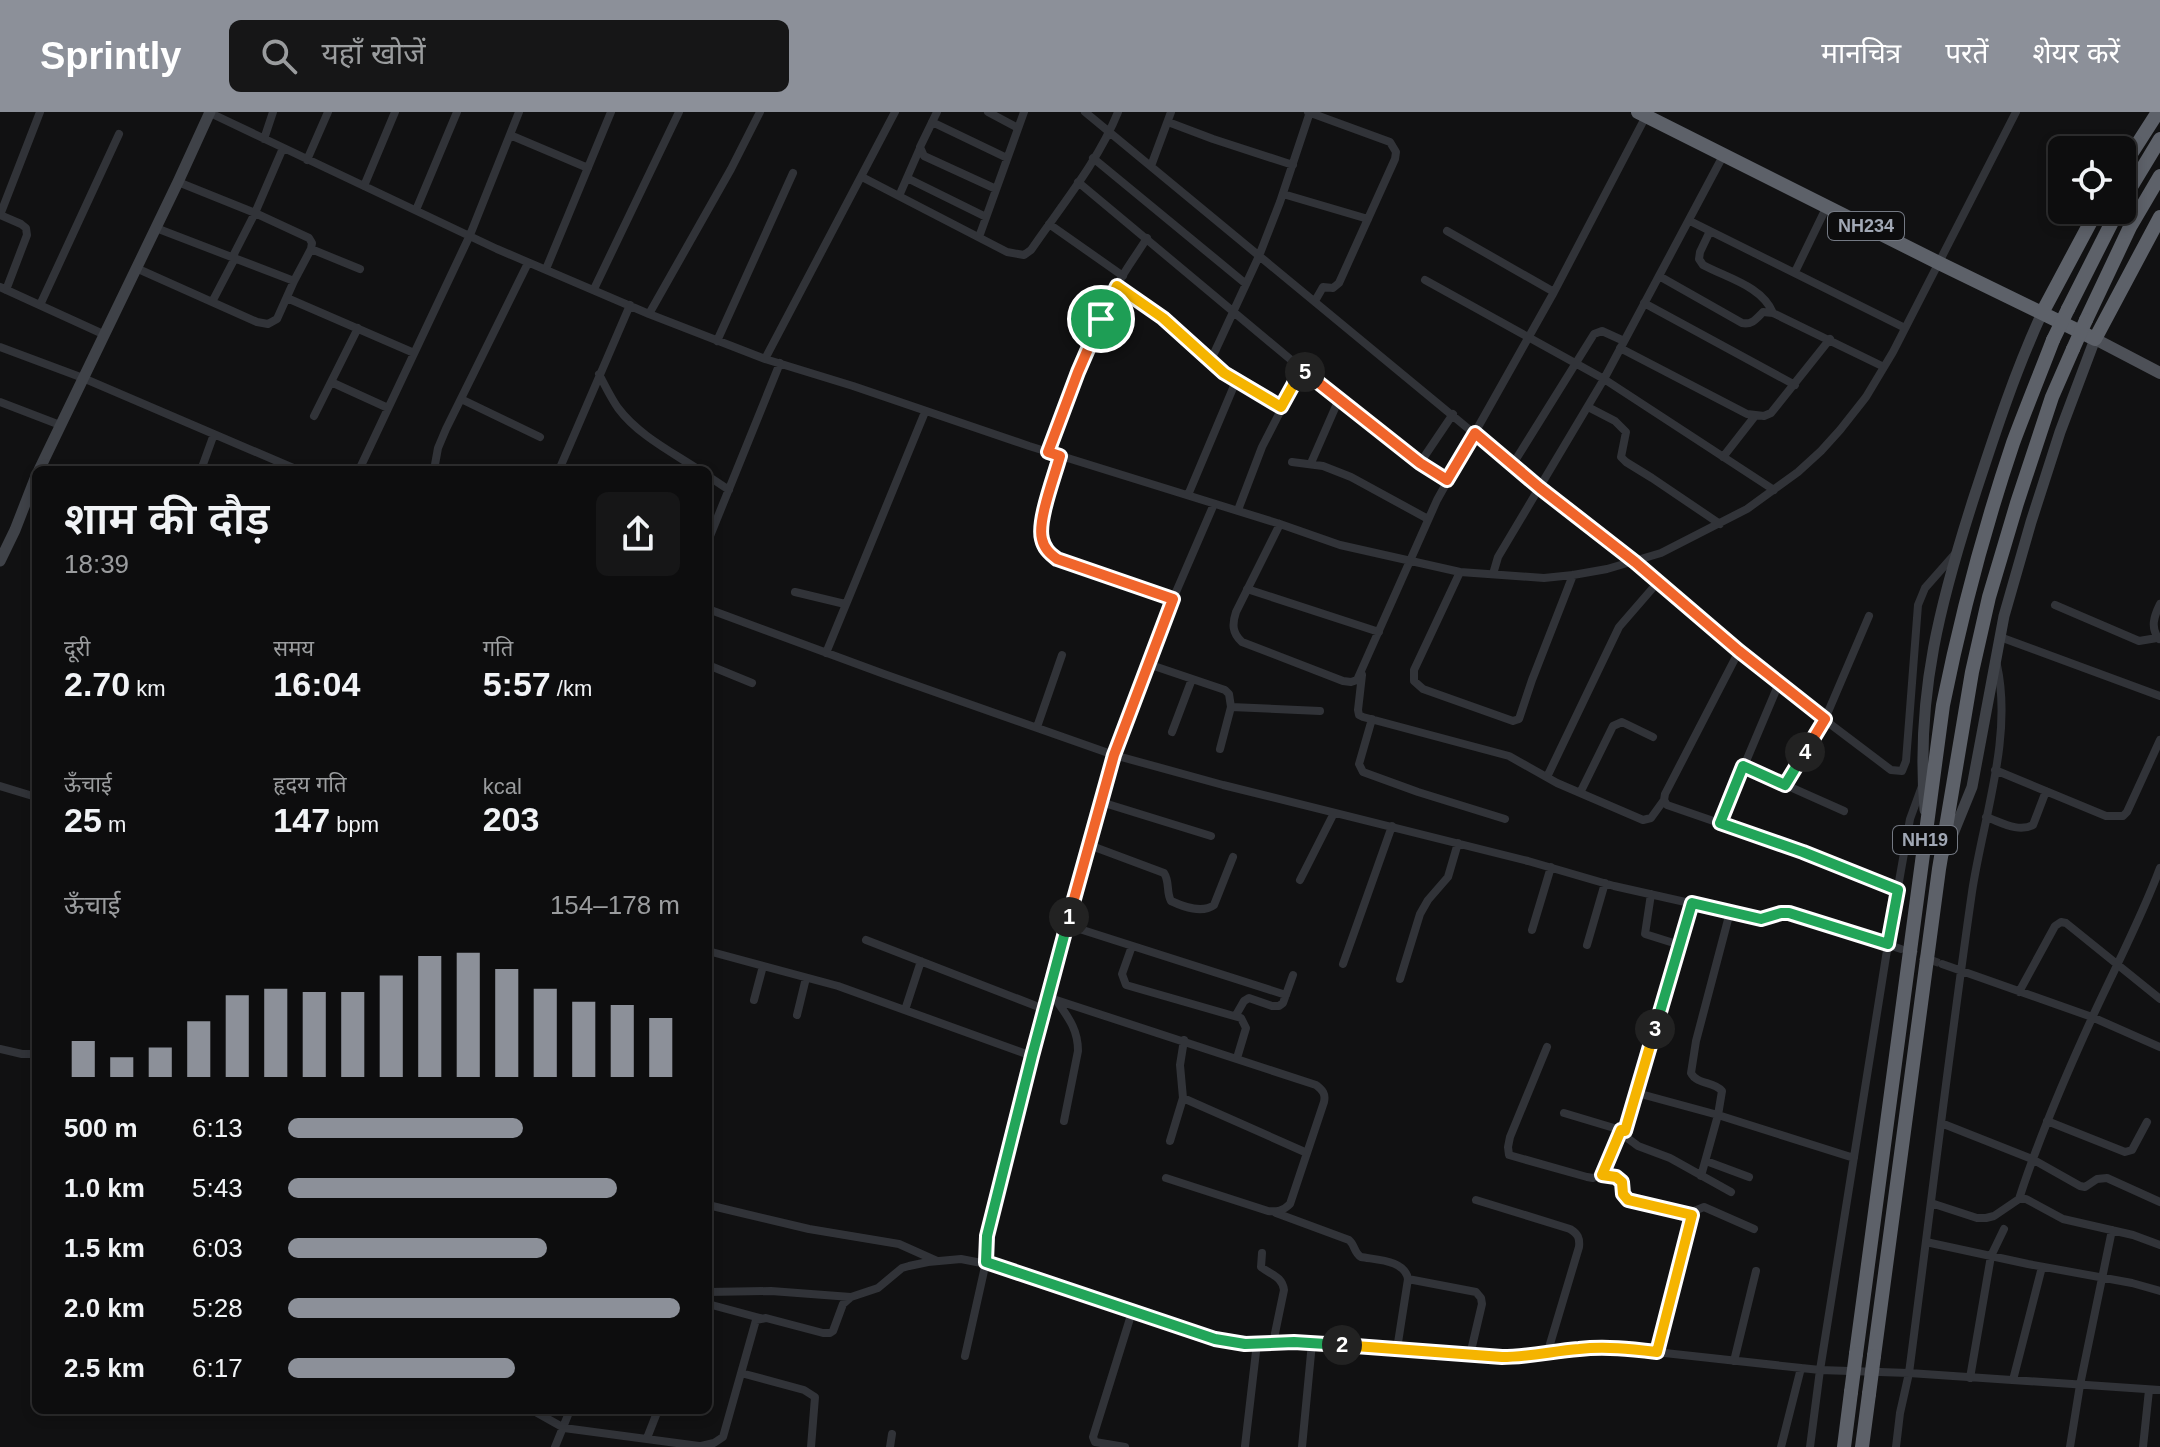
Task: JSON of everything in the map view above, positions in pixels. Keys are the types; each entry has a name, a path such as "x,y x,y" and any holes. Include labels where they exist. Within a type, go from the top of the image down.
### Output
{"highway":[{"path":"2136,146 2158,112"},
{"name":"NH234","path":"1642,114 2095,339"},
{"path":"2136,179 2160,139"},
{"name":"NH19","path":"1862,1447 1939,869 1972,672 1989,597 2052,397 2130,227 2160,176"},
{"path":"2095,339 2160,217"},
{"path":"2042,313 2090,224"},
{"name":"NH19","path":"1844,1447 1943,705 1960,624 2014,441 2053,340 2111,224"}],"main road":[{"path":"41,466 209,112"},
{"path":"1927,826 1923,784 1923,720 1929,666 1956,553 2008,393 2042,313"},
{"path":"1939,869 1972,787 2004,616 2031,522 2095,339 2160,373"},
{"path":"0,561 32,485"}],"street":[{"path":"40,112 0,215 21,224 26,228 27,235 3,289 103,334"},
{"path":"209,112 528,263 765,359 1340,545 1460,572 1544,578 1635,562 1661,553 1747,509 1798,472 1840,430 1866,397 2016,112"},
{"path":"264,139 273,112"},
{"path":"307,160 328,112"},
{"path":"364,186 395,112"},
{"path":"416,210 457,112"},
{"path":"361,466 470,235 519,112"},
{"path":"546,269 611,112"},
{"path":"594,289 679,112"},
{"path":"649,314 760,112"},
{"path":"765,359 895,112"},
{"path":"899,196 937,112"},
{"path":"988,112 1018,128"},
{"path":"979,237 1024,112"},
{"path":"1085,112 1540,488 1635,562 1739,651 1891,770 1902,771 1906,761 1918,605 1925,588 1956,553"},
{"path":"862,177 1007,252 1024,255 1031,250 1078,182 1109,133 1118,112"},
{"path":"1210,362 1259,256 1309,112 1390,142 1394,147 1395,159 1339,283 1333,288 1323,287 1315,301"},
{"path":"1280,524 1247,589 1233,623 1234,631 1242,642 1343,681 1357,680 1447,480 1554,292 1642,114"},
{"path":"1151,166 1170,117 1213,139 1293,165"},
{"path":"932,122 1007,158"},
{"path":"40,305 119,134"},
{"path":"510,135 588,168"},
{"path":"920,147 924,156 996,189"},
{"path":"212,302 235,258 234,254 283,148"},
{"path":"1493,574 1498,557 1604,379 1724,154"},
{"path":"1093,158 1246,284"},
{"path":"717,341 793,173"},
{"path":"907,178 986,217"},
{"path":"136,268 257,322 268,324 277,319 311,249 309,238 178,182"},
{"path":"1078,182 1232,313 1420,463 1447,480"},
{"path":"1283,194 1368,219"},
{"path":"1795,272 1827,206"},
{"path":"1690,221 1905,328"},
{"path":"1049,224 1123,276"},
{"path":"156,228 294,281"},
{"path":"1447,231 1554,292"},
{"path":"1710,231 1700,252 1699,259 1703,265 1758,292 1769,303 1773,313"},
{"path":"1048,452 1090,343 1117,286 1147,238"},
{"path":"311,249 360,269"},
{"path":"435,466 438,448 528,263"},
{"path":"1659,276 1742,323 1754,321 1763,312 1773,313 1884,367"},
{"path":"1425,280 1604,379 1774,490"},
{"path":"1117,286 1163,318 1210,362 1281,407"},
{"path":"287,298 414,353"},
{"path":"1644,303 1795,385"},
{"path":"561,466 630,305"},
{"path":"314,416 358,328"},
{"path":"1513,464 1597,331 1605,332 1622,345 1755,416 1771,413 1830,339"},
{"path":"0,347 83,378 289,466"},
{"path":"712,531 780,363"},
{"path":"1238,510 1262,447 1302,369"},
{"path":"599,374 626,417 646,435 693,466"},
{"path":"1188,495 1236,381"},
{"path":"331,382 388,408"},
{"path":"461,399 540,437"},
{"path":"1311,463 1339,399"},
{"path":"0,402 60,425"},
{"path":"1588,407 1615,421 1626,432 1621,457 1626,462 1720,524"},
{"path":"826,653 925,412"},
{"path":"1420,463 1453,414"},
{"path":"1723,457 1755,416"},
{"path":"202,466 214,434"},
{"path":"1060,456 1040,527 1047,551 1057,559 1173,599"},
{"path":"1292,462 1323,466 1351,477 1428,519"},
{"path":"712,479 729,490"},
{"path":"965,1356 986,1262 987,1236 1044,1009 1052,998 1067,925 1114,755 1173,599 1214,504"},
{"path":"1460,572 1414,670 1414,681 1423,689 1513,721 1523,713 1532,680 1573,575"},
{"path":"1547,777 1619,627 1658,582"},
{"path":"1247,589 1379,632"},
{"path":"795,592 845,604"},
{"path":"2159,639 2153,631 2153,621 2160,604"},
{"path":"2055,605 2139,641 2159,639"},
{"path":"712,610 1114,755 1651,894 1761,919 1789,913 1901,949"},
{"path":"1785,785 1825,719 1869,616"},
{"path":"2000,637 2160,696"},
{"path":"1362,672 1359,715 1509,756 1580,793 1643,820 1651,818 1664,800 1700,723 1739,651"},
{"path":"1037,727 1062,655"},
{"path":"1896,1447 1909,1373 1961,971 2003,716 2002,686 1995,660"},
{"path":"1148,664 1229,694 1231,707 1220,749"},
{"path":"712,667 752,683"},
{"path":"1172,732 1192,679"},
{"path":"1720,823 1779,683"},
{"path":"1231,707 1320,711"},
{"path":"1372,719 1359,764 1363,772 1505,819"},
{"path":"1580,793 1613,726 1622,722 1653,737"},
{"path":"1995,770 2106,816 2123,816 2160,740"},
{"path":"1743,766 1844,811"},
{"path":"1810,1447 1888,944 1910,819 1923,784"},
{"path":"0,786 32,796"},
{"path":"1986,817 2014,828 2029,828 2046,791"},
{"path":"1664,800 1671,807 1803,852 1898,890"},
{"path":"1101,802 1211,836"},
{"path":"1300,880 1334,813"},
{"path":"1343,964 1392,826"},
{"path":"1400,979 1420,914 1448,877 1458,843"},
{"path":"1089,845 1164,873 1171,901 1200,910 1210,909 1214,905 1233,857"},
{"path":"1532,930 1551,867"},
{"path":"2019,1199 2047,1121 2092,1017 2155,894 2160,868"},
{"path":"1587,945 1605,883"},
{"path":"1651,894 1645,934 1680,945"},
{"path":"1602,1175 1637,1093 1692,903"},
{"path":"1701,1176 1722,1091 1720,1087 1695,1079 1691,1073 1703,1013 1730,912"},
{"path":"2019,992 2055,926 2061,922 2160,999"},
{"path":"1067,925 1286,995"},
{"path":"866,940 1044,1009"},
{"path":"1132,946 1122,974 1126,985 1241,1018 1246,1028 1237,1058"},
{"path":"712,952 838,986 1032,1056"},
{"path":"905,1010 921,961"},
{"path":"1942,964 2092,1017 2160,1047"},
{"path":"754,1000 763,966"},
{"path":"1236,1015 1249,998 1279,1006 1293,975"},
{"path":"797,1015 806,978"},
{"path":"1052,998 1237,1058 1316,1085 1322,1090 1324,1102 1290,1204 1284,1210 1275,1212"},
{"path":"1052,998 1073,1024 1078,1040 1064,1121"},
{"path":"1170,1141 1183,1098 1180,1065 1184,1040"},
{"path":"1547,1047 1514,1127 1508,1151 1513,1157 1587,1177 1602,1175 1619,1179 1628,1200 1692,1215"},
{"path":"0,1049 32,1054"},
{"path":"1637,1093 1854,1158"},
{"path":"1183,1098 1307,1153"},
{"path":"1564,1113 1623,1131 1629,1141 1670,1158 1731,1192"},
{"path":"2047,1121 2125,1152 2132,1150 2147,1122"},
{"path":"1941,1123 2032,1159 2080,1186 2107,1178 2160,1202"},
{"path":"1706,1161 1749,1177"},
{"path":"1166,1178 1275,1212 1349,1240 1357,1254 1405,1269 1408,1279 1397,1349"},
{"path":"1931,1203 1986,1218 2019,1199 2026,1199 2063,1219 2133,1235 2160,1245"},
{"path":"1476,1200 1577,1233 1579,1247 1547,1354"},
{"path":"712,1206 809,1229 899,1244 938,1261"},
{"path":"1657,1352 1694,1211 1704,1207 1754,1229"},
{"path":"1970,1378 1991,1256 2004,1229"},
{"path":"2070,1447 2112,1230"},
{"path":"1926,1242 2160,1291"},
{"path":"1262,1253 1261,1267 1280,1278 1284,1290 1273,1343"},
{"path":"712,1292 771,1291 851,1297 878,1288 902,1268 918,1263 961,1259 986,1262 1215,1339 1245,1344 1312,1343 1525,1357 1580,1349 1619,1348 1820,1370 2160,1390"},
{"path":"2013,1380 2042,1267"},
{"path":"1734,1361 1756,1271"},
{"path":"1408,1279 1476,1292 1481,1298 1470,1355"},
{"path":"712,1305 830,1333 843,1304 851,1297"},
{"path":"1125,1447 1100,1444 1093,1437 1132,1312"},
{"path":"539,1414 564,1428 698,1446 714,1443 723,1437 754,1324 760,1318"},
{"path":"1245,1446 1257,1343"},
{"path":"1302,1447 1312,1343"},
{"path":"1781,1447 1801,1368"},
{"path":"741,1373 804,1390 815,1397 811,1447"},
{"path":"2143,1447 2149,1390"},
{"path":"555,1447 569,1414"},
{"path":"647,1438 656,1414"},
{"path":"890,1447 892,1434"}],"tunnel":[{"path":"1909,952 1942,964"}],"route":[{"path":"1117,286 1163,318 1224,373 1281,407 1302,369 1420,463 1447,480 1475,433 1825,719 1785,785 1743,766 1720,823 1898,890 1888,944 1789,913 1761,919 1692,903 1625,1131 1621,1130 1602,1175 1619,1179 1628,1200 1692,1215 1657,1352 1619,1348 1580,1349 1502,1357 1294,1342 1245,1344 1194,1333 986,1262 987,1236 1075,893 1114,755 1173,599 1057,559 1047,551 1042,539 1040,527 1060,456 1048,452 1101,319 1117,286"}]}
